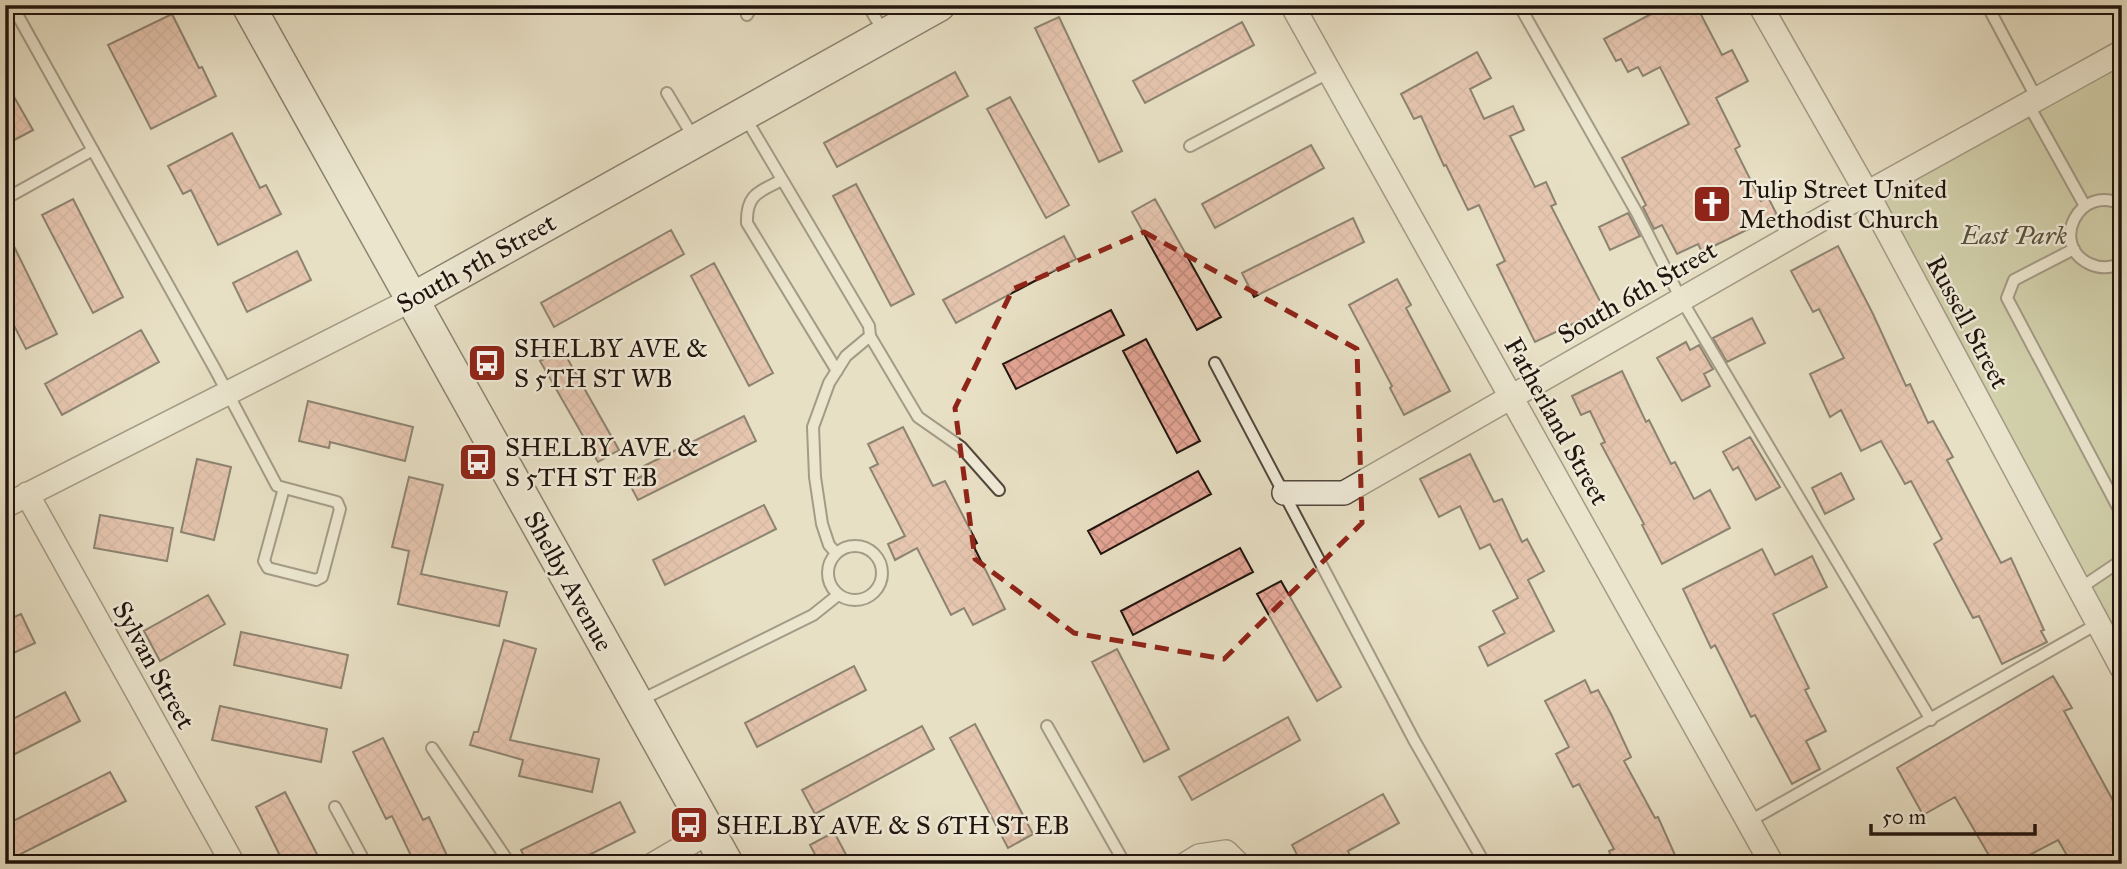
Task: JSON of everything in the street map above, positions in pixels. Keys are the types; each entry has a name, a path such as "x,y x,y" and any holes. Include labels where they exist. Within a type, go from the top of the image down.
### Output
{"main road":[{"name":"Shelby Avenue","path":"248,5 727,864"},
{"name":"South 5th Street","path":"411,300 939,5"}],"street":[{"name":"Fatherland Street","path":"1292,5 1772,864"},
{"name":"Russell Street","path":"1760,5 1867,193 2122,668"},
{"name":"South 6th Street","path":"1284,493 1344,493 1867,193 2122,52"},
{"name":"South 5th Street","path":"5,506 411,300"},
{"name":"Sylvan Street","path":"27,494 233,864"},
{"path":"654,864 709,832"},
{"path":"1186,864 1199,856 1226,852 1238,864"}],"lane":[{"path":"868,5 886,36"},
{"path":"1519,5 1637,214 1681,299 1931,720"},
{"path":"2003,5 1989,8 2085,206"},
{"path":"19,16 277,486 284,488 339,505 322,577 316,580 268,568 264,561 284,488"},
{"path":"1190,146 1329,72"},
{"path":"667,93 697,142"},
{"path":"744,116 869,326 870,335 918,417 961,447 999,490"},
{"path":"5,200 93,150"},
{"path":"782,180 753,196 747,208 747,223 836,371"},
{"path":"2122,205 2098,200 2085,206 2073,220 2070,232 2074,249 2085,262 2106,268 2122,262"},
{"path":"2074,249 2014,280 2007,298 2122,515"},
{"path":"836,553 829,545 822,524 815,477 813,427 836,371 846,356 870,335"},
{"path":"1215,363 1414,740 1485,864"},
{"path":"857,546 868,549 877,556 882,566 882,578 871,596 860,601 838,595 827,575 836,553 846,547 857,546"},
{"path":"2078,589 2122,560"},
{"path":"636,702 813,615 838,595"},
{"path":"1748,822 2097,624"},
{"path":"1047,726 1125,864"},
{"path":"432,748 510,864"},
{"path":"335,807 366,864"}],"highlighted area":[{"path":"1144,232 1357,349 1362,523 1224,659 1074,633 975,559 955,408 1013,289"}],"green space":[{"name":"East Park","path":"2122,53 2122,655 1867,193"}],"building":[{"path":"1668,5 1696,5 1722,55 1732,50 1748,81 1716,98 1740,146 1735,149 1761,201 1768,197 1777,215 1702,252 1698,244 1677,254 1662,225 1654,229 1643,207 1646,205 1622,158 1689,124 1660,67 1643,76 1638,67 1628,72 1621,59 1616,61 1604,39"},
{"path":"172,14 216,96 151,129 108,45"},
{"path":"1059,17 1122,151 1099,162 1035,28"},
{"path":"1242,22 1254,45 1145,103 1133,81"},
{"path":"1477,52 1491,78 1470,89 1484,119 1513,106 1524,130 1510,136 1535,187 1546,182 1556,204 1551,206 1604,309 1535,342 1497,265 1505,261 1479,205 1468,210 1421,116 1414,119 1401,94"},
{"path":"955,72 968,96 837,167 824,143"},
{"path":"5,81 33,130 5,145"},
{"path":"1010,97 1069,205 1046,218 987,109"},
{"path":"232,133 260,188 266,185 281,214 218,245 191,190 183,194 168,166"},
{"path":"1311,145 1324,168 1215,228 1202,204"},
{"path":"856,184 914,294 891,306 833,196"},
{"path":"73,199 123,297 93,313 42,215"},
{"path":"1155,199 1221,317 1197,330 1132,212"},
{"path":"1628,213 1640,236 1610,250 1599,227"},
{"path":"1353,218 1364,242 1254,297 1242,273"},
{"path":"5,228 57,334 26,349 5,308"},
{"path":"671,230 684,254 554,327 541,303"},
{"path":"1064,236 1076,259 956,323 943,300"},
{"path":"1838,246 1906,386 1910,384 1928,423 1933,421 1953,457 1947,460 2001,563 2011,558 2044,630 2041,631 2047,642 2002,664 1979,616 1973,618 1934,544 1942,539 1911,481 1905,484 1881,441 1861,451 1841,410 1830,417 1810,374 1844,358 1819,309 1813,312 1791,271"},
{"path":"297,251 311,280 247,312 233,283"},
{"path":"714,263 773,373 749,386 691,276"},
{"path":"1397,279 1411,305 1406,308 1450,391 1404,415 1390,388 1392,386 1349,305"},
{"path":"1111,310 1124,335 1016,389 1003,364"},
{"path":"1752,318 1765,343 1727,362 1713,338"},
{"path":"141,330 159,362 62,415 45,384"},
{"path":"1146,339 1200,441 1177,453 1123,351"},
{"path":"1686,342 1690,350 1699,345 1713,369 1704,374 1710,386 1682,401 1657,358"},
{"path":"562,349 619,450 598,462 540,361"},
{"path":"1622,371 1646,422 1649,420 1671,464 1675,462 1694,499 1710,490 1730,528 1662,564 1601,444 1605,442 1590,411 1581,415 1572,396"},
{"path":"308,401 413,427 405,461 330,442 329,448 299,441"},
{"path":"744,416 756,441 638,500 629,483 646,474 642,467"},
{"path":"903,427 933,486 945,481 977,543 973,545 1005,609 973,625 964,608 951,615 917,548 895,560 888,544 905,536 870,468 878,464 868,444"},
{"path":"1750,437 1780,487 1756,500 1738,467 1733,470 1723,452"},
{"path":"1470,454 1494,502 1502,499 1522,542 1527,539 1544,571 1528,580 1554,631 1488,666 1479,647 1505,633 1493,611 1518,598 1490,544 1480,549 1460,506 1439,517 1420,479"},
{"path":"197,459 231,467 214,540 181,532"},
{"path":"1198,471 1211,494 1101,554 1088,531"},
{"path":"1841,473 1854,499 1825,514 1812,488"},
{"path":"409,477 443,485 421,574 507,592 499,626 398,604 409,551 392,547"},
{"path":"764,505 776,529 665,585 653,560"},
{"path":"100,515 173,528 167,561 94,548"},
{"path":"1240,548 1253,572 1133,635 1121,611"},
{"path":"1762,549 1775,575 1812,556 1827,587 1773,614 1809,688 1805,690 1826,731 1806,741 1820,769 1792,784 1755,715 1751,717 1715,645 1711,648 1683,589"},
{"path":"1281,581 1341,687 1317,701 1257,594"},
{"path":"208,595 225,624 160,661 144,631"},
{"path":"21,614 35,643 5,657 5,621"},
{"path":"241,632 348,655 341,688 234,665"},
{"path":"504,640 536,649 510,740 599,759 592,792 519,776 523,760 470,745 474,732 478,732"},
{"path":"1117,649 1169,749 1144,762 1092,662"},
{"path":"854,666 866,690 757,747 745,723"},
{"path":"2053,676 2072,708 2064,711 2122,817 2122,864 2072,864 2058,840 2012,864 1994,864 1955,797 1923,815 1897,768"},
{"path":"1585,680 1591,693 1598,690 1611,714 1631,757 1624,761 1655,818 1658,817 1679,864 1614,864 1609,851 1614,849 1579,784 1573,787 1556,754 1569,747 1545,701"},
{"path":"65,692 80,721 5,759 5,723"},
{"path":"220,706 327,729 321,762 212,740"},
{"path":"1288,717 1300,740 1192,800 1179,777"},
{"path":"975,724 1033,834 1008,848 950,738"},
{"path":"922,726 934,749 815,814 802,790"},
{"path":"383,738 423,820 429,817 451,864 415,864 392,816 386,819 353,752"},
{"path":"110,772 126,801 5,862 5,825"},
{"path":"285,792 319,858 308,864 284,864 256,807"},
{"path":"1383,794 1399,823 1348,851 1354,864 1302,864 1292,845"},
{"path":"620,802 635,832 571,864 528,864 521,850"},
{"path":"834,832 851,864 820,864 810,845"}],"place":[{"name":"Tulip Street United Methodist Church","path":"1712,204"},
{"name":"SHELBY AVE & S 5TH ST WB","path":"487,363"},
{"name":"SHELBY AVE & S 5TH ST EB","path":"478,462"},
{"name":"SHELBY AVE & S 6TH ST EB","path":"689,825"}]}
